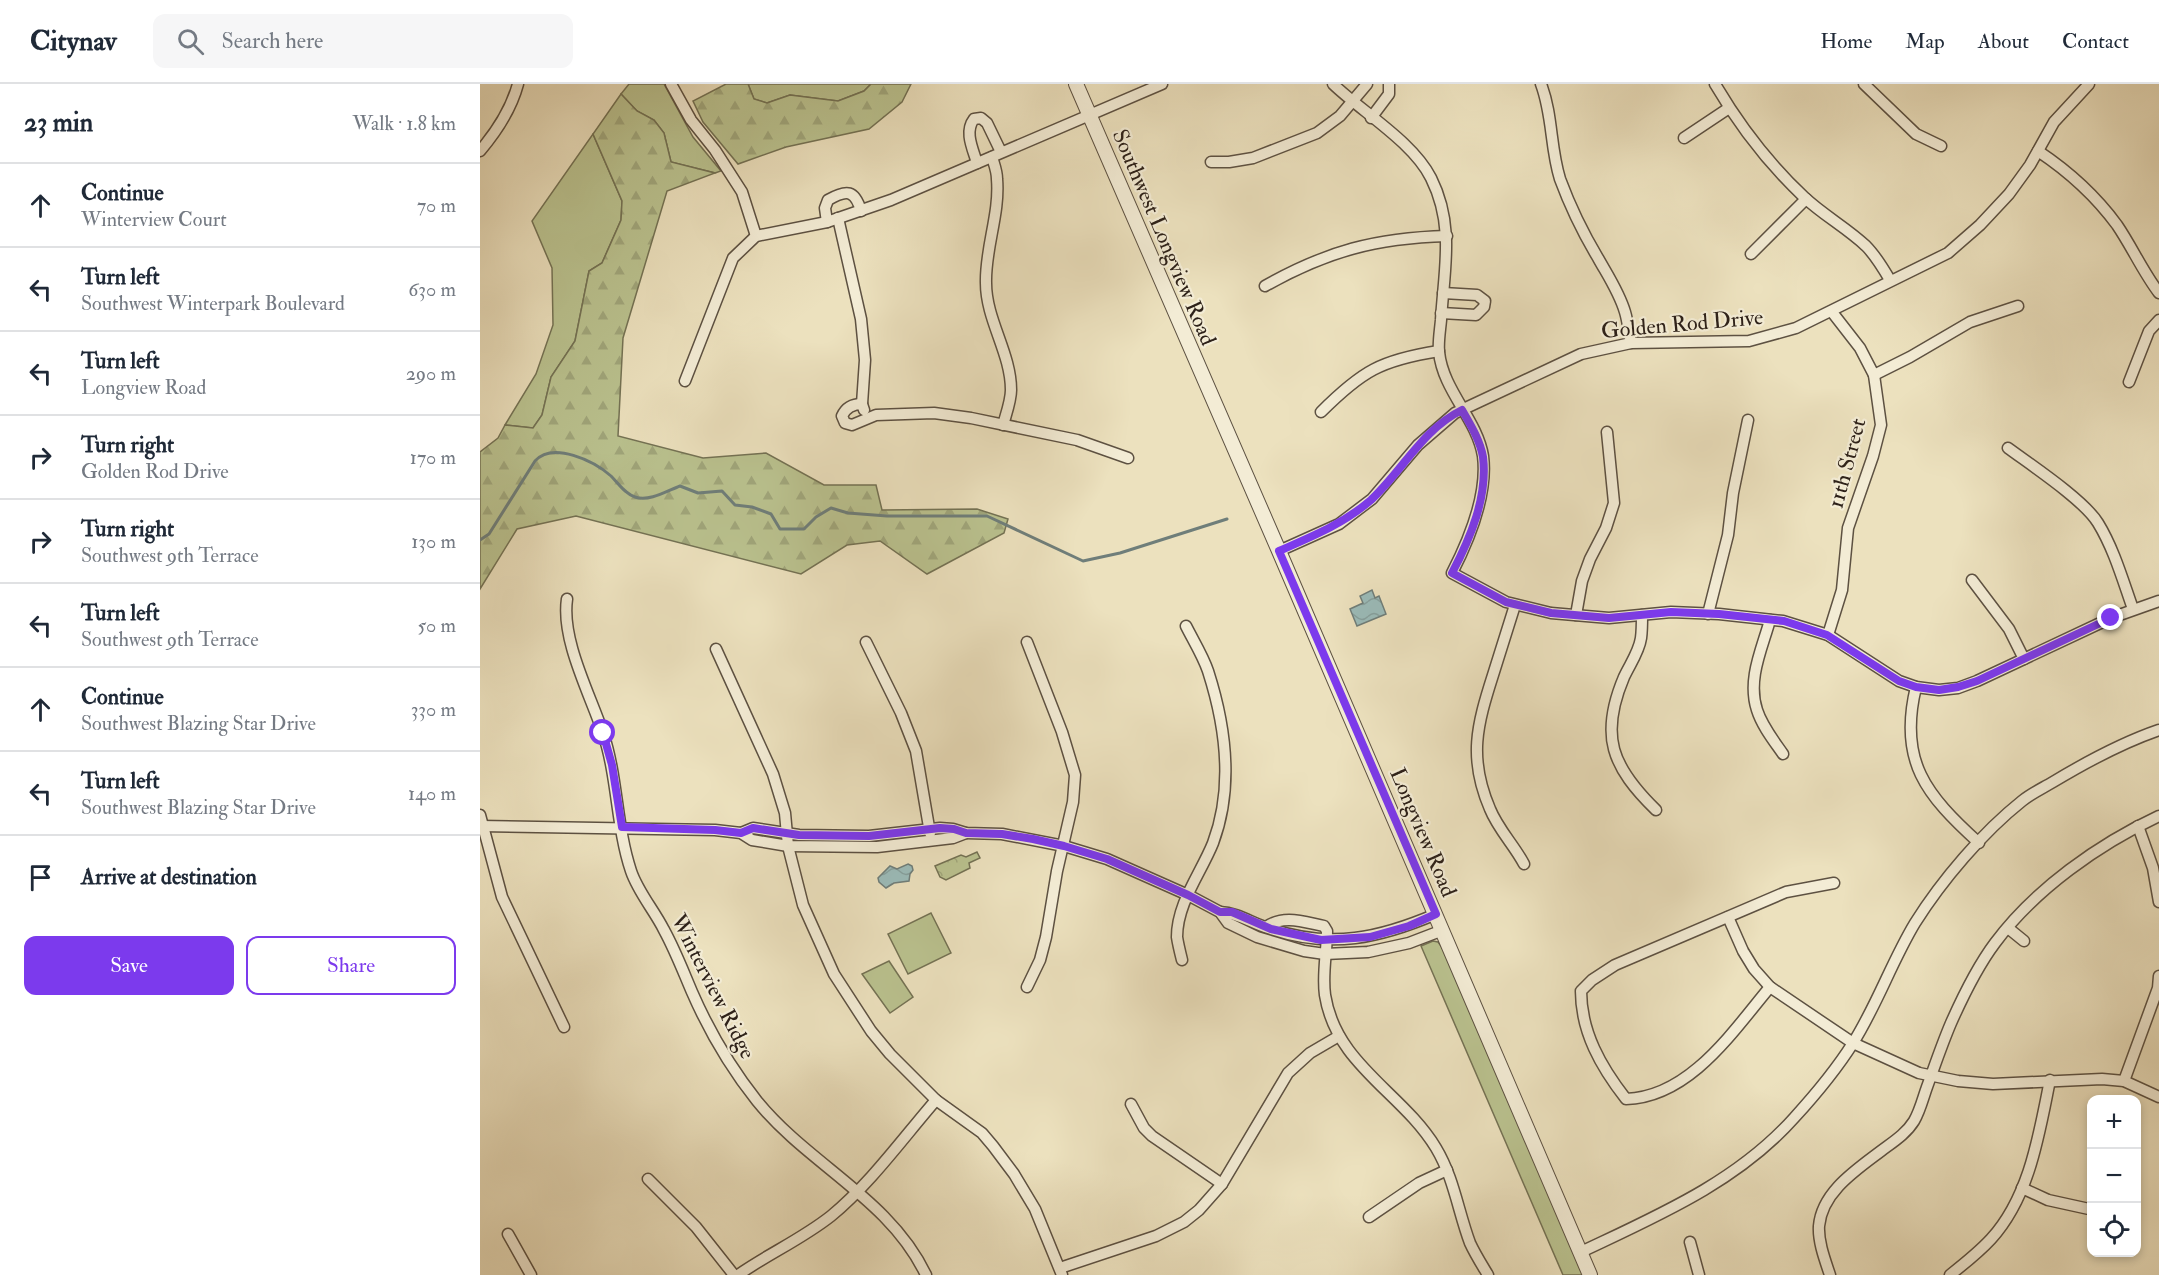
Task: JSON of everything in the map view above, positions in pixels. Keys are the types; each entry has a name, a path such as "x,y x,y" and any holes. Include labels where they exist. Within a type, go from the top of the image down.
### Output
{"street":[{"path":"480,151 494,134 513,103 518,84"},
{"path":"671,84 691,120 715,150 742,192 756,236"},
{"name":"Southwest Longview Road","path":"1076,84 1216,406"},
{"path":"685,381 733,258 756,236 833,220 861,211 1162,84"},
{"path":"1333,84 1404,145 1429,174 1443,208 1447,236 1439,351 1445,376 1475,433 1483,456 1482,485 1473,526 1452,573 1506,602 1551,613 1609,618 1671,612 1784,621 1827,635 1899,681 1916,687 1939,690 1958,687 2111,618 2159,601"},
{"path":"1211,162 1253,158 1317,133 1330,125 1367,84"},
{"path":"1371,118 1389,94 1389,84"},
{"path":"1541,84 1547,100 1554,153 1560,178 1588,241 1620,298 1626,314 1630,344"},
{"path":"1715,84 1729,108 1758,147 1806,199 1865,246 1881,264 1890,280"},
{"path":"1864,84 1916,134 1941,146"},
{"name":"Golden Rod Drive","path":"1279,551 1339,524 1372,499 1418,445 1455,413 1581,354 1630,344 1749,341 1796,328 1948,253 1980,225 2009,194 2038,151 2054,122 2089,84"},
{"path":"1684,138 1729,108"},
{"path":"977,163 969,135 969,125 974,119 981,118 987,123 996,154 997,202 986,284 990,309 1007,363 1011,391 1003,425"},
{"path":"2038,151 2077,180 2096,199 2117,225 2159,293"},
{"path":"861,211 858,198 851,193 844,193 828,200 825,208 833,220 861,319 865,360 862,404 867,414 934,413 971,418 1077,440 1128,458"},
{"path":"1751,254 1806,199"},
{"path":"1264,286 1309,263 1359,246 1398,239 1447,236"},
{"path":"1441,313 1476,315 1485,307 1485,302 1477,295 1443,293"},
{"path":"1874,375 1971,322 2018,306"},
{"name":"11th Street","path":"1827,635 1842,590 1848,528 1873,456 1881,425 1874,375 1860,348 1832,312"},
{"path":"2129,382 2150,331 2159,320"},
{"path":"1320,412 1349,385 1377,367 1413,355 1439,351"},
{"path":"862,404 855,404 845,409 842,416 845,423 852,424 876,415"},
{"name":"Longview Road","path":"1216,406 1590,1275"},
{"path":"1708,614 1728,535 1733,493 1748,420"},
{"path":"1576,615 1582,581 1590,558 1606,528 1614,502 1607,432"},
{"path":"2008,448 2078,502 2097,520 2109,544 2133,609"},
{"path":"1972,580 2009,629 2024,659"},
{"name":"Winterview Ridge","path":"567,598 565,611 574,656 603,733 612,765 628,861 635,882 664,928 701,1011 726,1058 756,1100 799,1145 890,1220 918,1259 926,1275"},
{"path":"1515,605 1479,722 1476,753 1483,792 1491,812 1524,864"},
{"path":"1642,615 1638,650 1624,678 1615,706 1611,720 1611,738 1623,771 1656,810"},
{"path":"1770,620 1755,671 1753,691 1757,712 1783,754"},
{"path":"1182,960 1177,937 1181,916 1188,895 1212,844 1223,810 1226,748 1208,669 1186,626"},
{"path":"866,642 901,713 916,750 930,835"},
{"path":"1027,642 1062,732 1075,775 1073,802 1057,872 1046,937 1040,960 1027,987"},
{"path":"716,649 773,774 785,813 788,846 803,904 834,974 871,1031 890,1054 936,1100 982,1133 1014,1174 1035,1209 1061,1272 1172,1229 1199,1210 1222,1184 1288,1072 1310,1053 1338,1036"},
{"path":"1916,687 1909,736 1918,771 1932,796 1978,843"},
{"path":"1581,1252 1676,1207 1748,1161 1793,1120 1828,1078 1853,1043 1915,923 1938,890 1978,843 2023,800 2111,748 2159,730"},
{"path":"1830,1275 1819,1228 1821,1215 1839,1185 1852,1172 1904,1134 1916,1119 1952,1022 1995,943 2032,902 2071,868 2138,826 2159,816"},
{"path":"564,1027 502,897 481,822 715,830 741,833 753,840 788,846 877,847 954,829 966,833 1002,834 1064,846 1107,859 1188,895 1220,912 1228,923 1257,937 1304,951 1326,954 1368,952 1409,943 1443,930"},
{"path":"2138,826 2153,868 2159,902"},
{"path":"741,833 753,828 787,833 869,836 930,835"},
{"path":"1770,987 1702,1064 1680,1080 1642,1099 1626,1099 1606,1074 1590,1039 1581,1008 1581,991 1592,980 1615,965 1786,892 1834,883"},
{"path":"1220,912 1232,912 1266,927 1297,936 1327,940 1370,937 1409,926 1436,914"},
{"path":"1728,917 1743,951 1754,969 1770,987 1853,1043 1919,1073 1958,1081 1993,1084 2102,1078 2124,1081 2159,1097"},
{"path":"2008,928 2024,941"},
{"path":"1327,940 1325,992 1338,1036 1356,1060 1420,1125 1436,1149 1447,1170 1470,1242 1488,1275"},
{"path":"2124,1081 2158,988 2159,976"},
{"path":"1950,1275 1993,1237 2022,1188 2032,1161 2050,1080"},
{"path":"648,1179 696,1227 736,1275 821,1224 857,1192 936,1100"},
{"path":"1131,1104 1144,1128 1152,1136 1222,1184"},
{"path":"1370,1217 1419,1183 1447,1170"},
{"path":"2022,1188 2048,1200 2087,1209"},
{"path":"508,1234 531,1275"},
{"path":"1690,1242 1699,1275"}],"green space":[{"path":"629,84 664,84 693,137 721,171 715,173 671,162 664,133 654,120 637,111 621,94"},
{"path":"726,84 748,84 754,99 767,103 790,95 838,101 864,91 871,84 911,84 902,102 869,129 786,147 738,164 703,122 693,101"},
{"path":"748,84 871,84 864,91 838,101 790,95 767,103 754,99"},
{"path":"621,94 637,111 654,120 664,133 671,162 715,173 667,191 623,338 618,436 703,458 766,453 824,485 876,485 882,510 977,509 1008,519 1004,533 927,574 880,541 847,545 801,574 576,516 517,529 480,589 480,452 498,438 505,425 533,428 542,415 551,377 575,341 589,271 602,263 621,220 622,201 593,134"},
{"path":"593,134 622,201 621,220 602,263 589,271 575,341 551,377 542,415 533,428 505,425 536,374 553,325 552,268 532,221"},
{"path":"977,852 980,858 969,863 970,868 946,880 940,877 935,866 961,855 966,857"},
{"path":"931,913 951,953 908,974 888,934"},
{"path":"1433,941 1438,942 1444,950 1583,1275 1563,1275 1421,946"},
{"path":"889,961 913,997 890,1013 862,974"}],"water":[{"path":"1372,590 1375,598 1379,596 1386,614 1357,626 1350,609 1363,603 1360,596"},
{"path":"908,864 913,870 909,881 894,883 886,888 879,882 878,878 890,866 897,869"}],"waterway":[{"path":"480,540 489,534 535,461 543,455 552,453 573,455 584,459 604,470 635,497 652,497 680,486 698,493 722,491 735,505 752,507 771,514 780,529 804,529 816,517 831,508 848,513 887,516 987,516 1083,561 1120,553 1227,519"}],"route":[{"path":"603,733 612,765 622,827 741,833 753,828 799,835 869,836 940,828 966,833 1002,834 1064,846 1107,859 1188,895 1220,912 1232,912 1271,929 1321,940 1350,939 1388,933 1436,914 1279,551 1339,524 1372,499 1418,445 1455,413 1462,410 1475,433 1483,456 1482,485 1476,517 1466,545 1452,573 1506,602 1551,613 1609,618 1671,612 1719,614 1784,621 1827,635 1899,681 1916,687 1939,690 1977,681 2111,618"}]}
